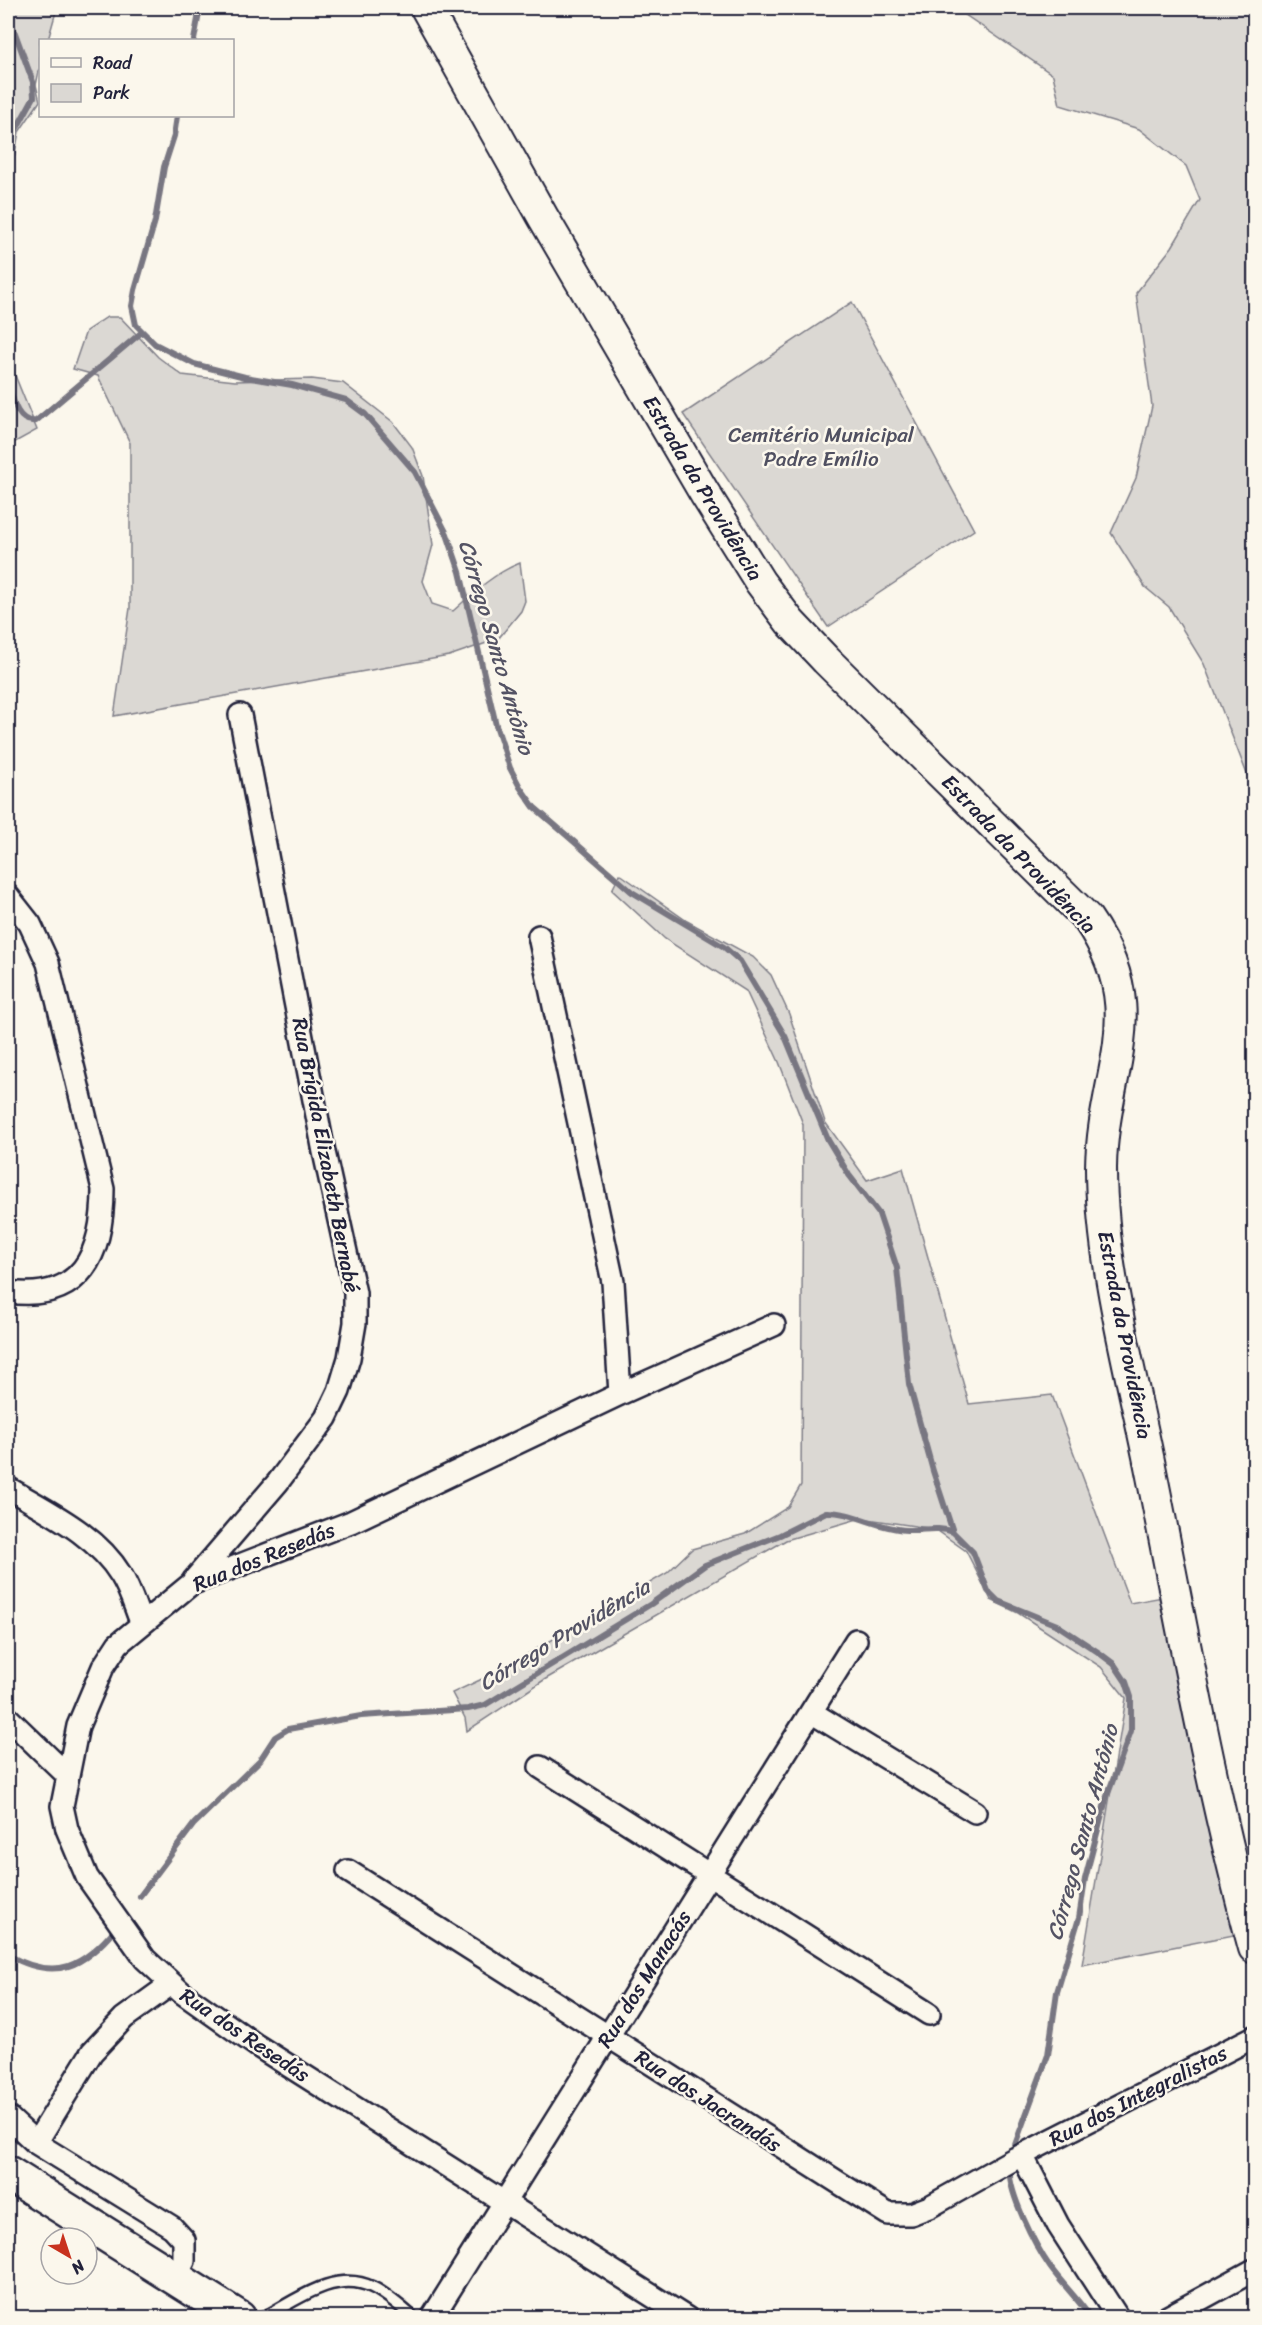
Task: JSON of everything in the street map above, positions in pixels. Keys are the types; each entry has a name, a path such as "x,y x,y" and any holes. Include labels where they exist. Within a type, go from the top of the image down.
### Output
{"main road":[{"path":"8,2173 239,2318"}],"street":[{"name":"Estrada da Providência","path":"426,8 543,218 705,494 760,582 790,622 826,660 1087,918 1112,959 1119,986 1122,1015 1119,1047 1104,1125 1101,1166 1106,1249 1191,1670 1237,1883 1254,1948"},
{"name":"Rua Brígida Elizabeth Bernabé","path":"191,1584 271,1491 326,1418 339,1391 349,1358 355,1323 355,1293 324,1152 240,715"},
{"path":"8,896 30,924 48,963 103,1189 103,1222 96,1249 85,1268 67,1282 37,1293 8,1292"},
{"path":"539,936 613,1282 620,1394"},
{"name":"Rua dos Resedás","path":"687,2318 256,2045 171,1984 145,1959 87,1877 67,1829 62,1806 78,1726 103,1667 118,1644 141,1622 191,1584 351,1522 620,1394 774,1325"},
{"path":"8,1488 79,1532 97,1546 121,1576 141,1622"},
{"name":"Rua dos Manacás","path":"432,2318 856,1640"},
{"path":"811,1712 975,1812"},
{"path":"8,1718 67,1775"},
{"path":"540,1767 929,2014"},
{"name":"Rua dos Jacrandás","path":"348,1871 888,2214 911,2214 929,2207 1019,2157"},
{"path":"36,2143 92,2052 124,2018 171,1984"},
{"name":"Rua dos Integralistas","path":"1019,2157 1254,2037"},
{"path":"8,2117 36,2143 172,2227 184,2240 184,2261 175,2278"},
{"path":"1019,2157 1067,2241 1118,2318"},
{"path":"1166,2318 1254,2270"}],"lane":[{"path":"263,2318 330,2283 349,2281 371,2287 414,2318"}],"green space":[{"path":"8,8 57,8 48,39 39,39 39,72 36,85 39,102 19,132 8,189"},
{"path":"955,8 1254,8 1254,792 1204,664 1169,607 1145,587 1111,533 1136,478 1152,406 1136,293 1172,247 1200,200 1186,166 1139,129 1060,105 1053,75"},
{"name":"Cemitério Municipal Padre Emílio","path":"852,302 974,530 828,627 683,414"},
{"path":"107,317 120,317 158,357 182,375 235,381 312,379 343,383 393,422 412,447 423,476 433,545 423,581 432,604 453,611 493,578 520,563 525,601 521,611 498,639 449,656 114,716 130,608 130,443 98,376 73,369 86,331"},
{"path":"8,358 37,430 8,446"},
{"path":"620,874 687,921 753,957 771,975 789,1014 825,1122 867,1180 903,1168 969,1404 1052,1395 1130,1603 1179,1594 1249,1932 1082,1965 1126,1698 1101,1667 1018,1613 991,1600 966,1551 935,1529 861,1518 786,1540 544,1680 467,1731 465,1718 452,1693 497,1672 667,1573 692,1549 745,1534 788,1507 801,1485 803,1124 779,1062 746,991 665,939 612,890"}],"waterway":[{"name":"Córrego Santo Antônio","path":"194,39 200,8"},
{"path":"8,14 33,82 34,97 8,144"},
{"name":"Córrego Santo Antônio","path":"177,117 174,136 164,167 155,221 135,290 132,306 136,325 155,344 194,364 245,377 292,385 346,400 365,414 415,472 447,534 460,572 496,725 510,768 520,787 534,807 632,892 724,947 740,961 785,1036 828,1140 849,1175 879,1214 897,1268 909,1384 953,1532 973,1552 988,1591 998,1601 1057,1625 1114,1664 1126,1682 1131,1697 1131,1731 1106,1799 1085,1879 1079,1918 1057,1992 1048,2055 1012,2153"},
{"path":"8,382 19,414 29,421 36,421 142,332"},
{"name":"Córrego Providência","path":"140,1896 194,1824 260,1760 275,1737 288,1729 361,1716 468,1709 485,1705 651,1604 705,1565 780,1535 826,1512 845,1514 897,1529 942,1529 953,1532"},
{"name":"Córrego Providência","path":"8,1955 41,1968 55,1969 68,1966 81,1961 93,1952 117,1927"},
{"name":"Córrego Santo Antônio","path":"1010,2166 1010,2176 1017,2203 1037,2246 1050,2267 1091,2318"}]}
